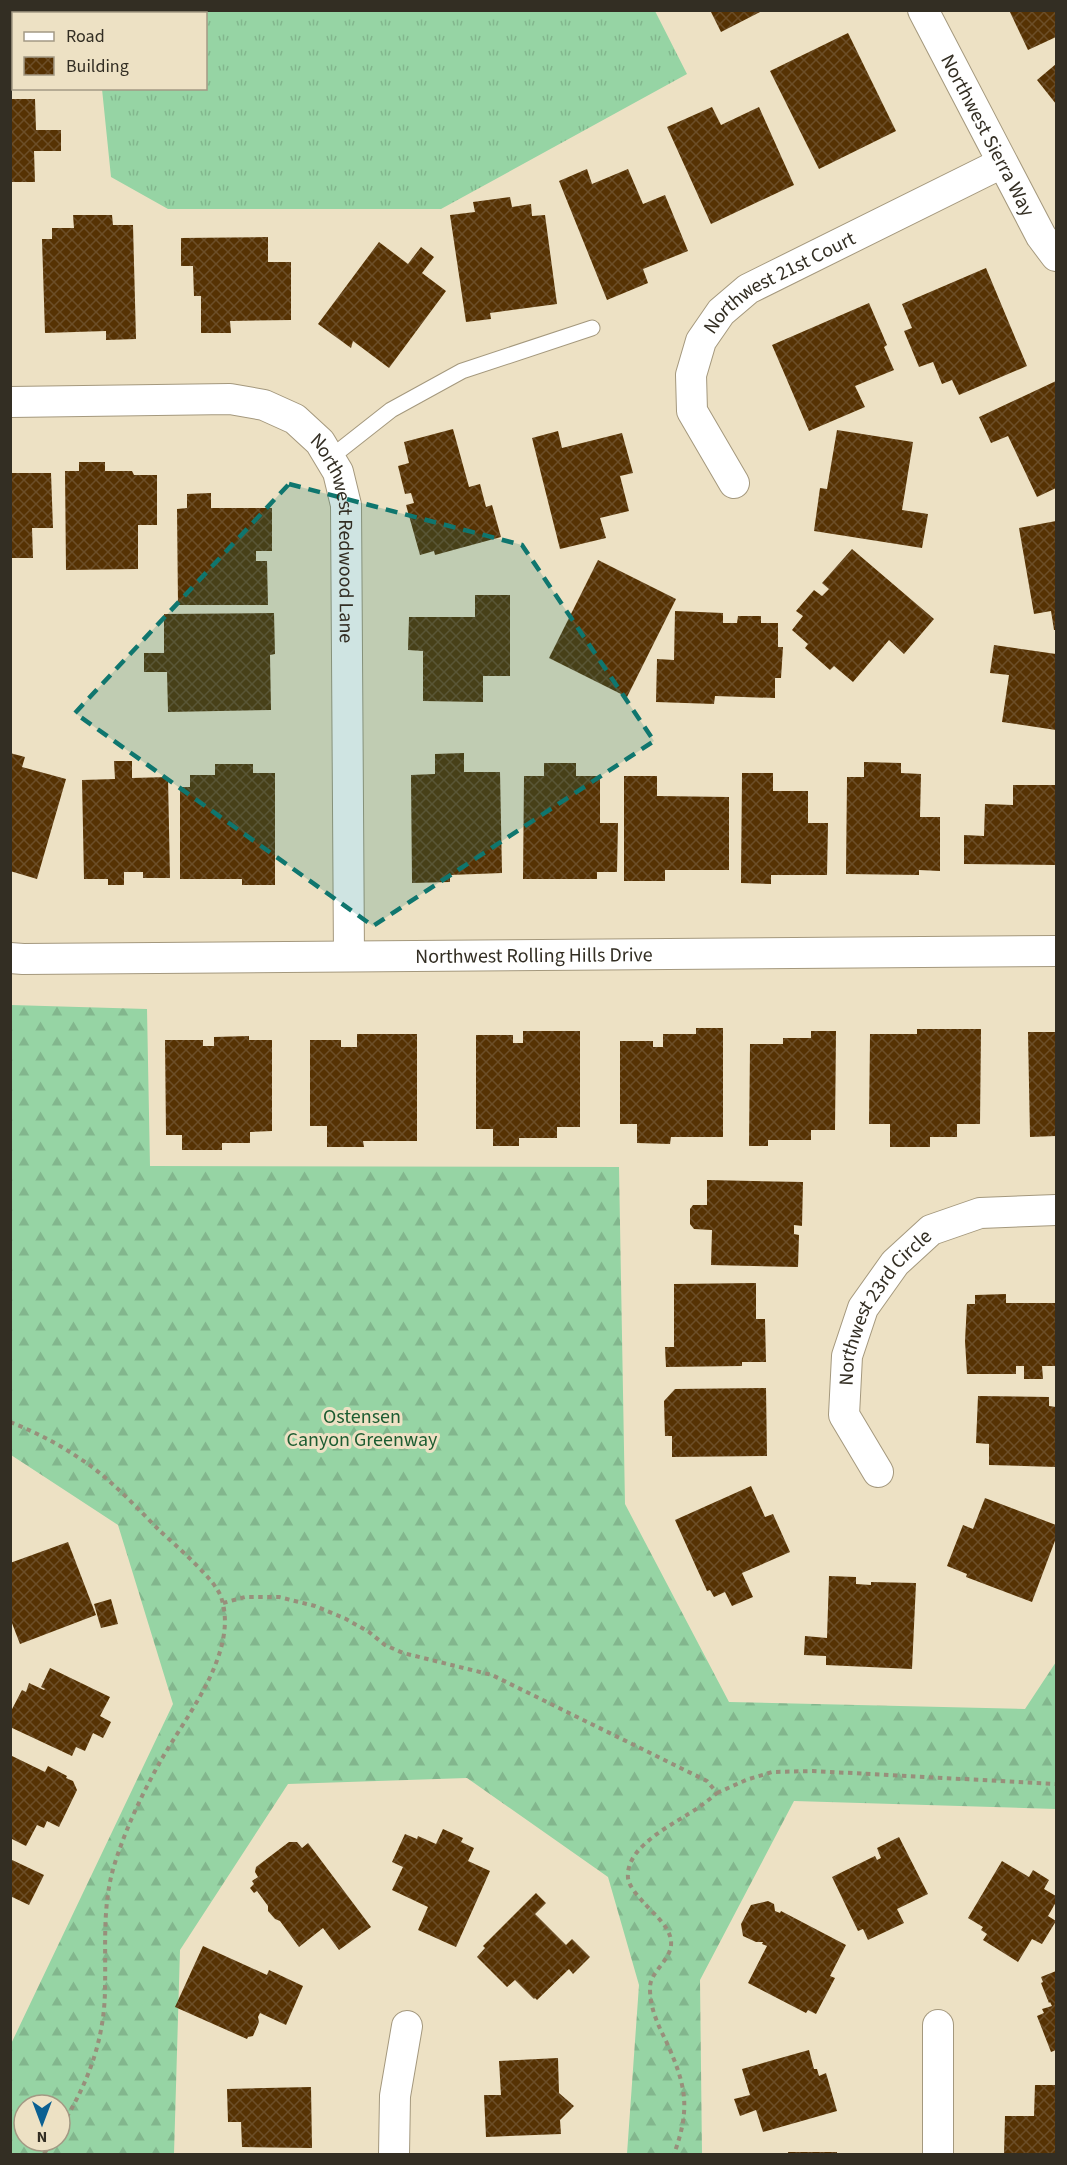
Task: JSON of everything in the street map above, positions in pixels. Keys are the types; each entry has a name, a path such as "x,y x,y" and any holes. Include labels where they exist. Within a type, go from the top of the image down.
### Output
{"street":[{"name":"Northwest Sierra Way","path":"923,10 1041,236 1056,256"},
{"name":"Northwest 21st Court","path":"734,483 692,411 691,375 701,341 721,312 748,289 1002,163"},
{"name":"Northwest Redwood Lane","path":"10,402 230,399 264,405 295,419 320,442 338,472 346,505 348,956"},
{"name":"Northwest Rolling Hills Drive","path":"10,958 23,960 1056,951"},
{"name":"Northwest 23rd Circle","path":"878,1472 844,1415 847,1356 863,1308 895,1263 931,1230 981,1213 1056,1209"},
{"path":"938,2025 938,2154"},
{"path":"394,2154 395,2096 407,2026"}],"lane":[{"path":"330,459 391,410 462,371 592,328"}],"path":[{"path":"10,1422 40,1435 81,1459 124,1495 197,1566 221,1594 223,1603 225,1634 217,1663 160,1762 132,1819 114,1866 105,1904 103,2023 92,2067 72,2109"},
{"path":"223,1603 245,1597 279,1597 315,1606 346,1619 369,1632 385,1645 404,1653 492,1676 530,1693 707,1781 717,1793"},
{"path":"674,2154 683,2130 686,2100 680,2071 651,2005 650,1986 670,1954 672,1939 663,1924 636,1894 628,1879 630,1861 645,1844 717,1793 746,1780 772,1772 813,1771 1056,1784"}],"highlighted area":[{"path":"289,484 522,545 654,741 373,926 75,713"}],"green space":[{"path":"655,11 687,74 441,209 168,209 111,177 102,90 207,90 207,12 70,12"},
{"name":"Ostensen Canyon Greenway","path":"11,1005 147,1009 150,1166 619,1167 625,1504 729,1702 1025,1709 1056,1662 1056,1809 794,1801 700,1980 702,2154 627,2154 639,1985 608,1877 467,1778 288,1784 180,1950 174,2154 11,2154 10,2046 173,1704 118,1525 11,1455"}],"building":[{"path":"10,10 25,10 26,12 12,12 12,78 10,78"},
{"path":"710,10 764,10 721,32"},
{"path":"1009,10 1056,10 1056,37 1028,50"},
{"path":"848,33 896,131 819,169 770,71"},
{"path":"1056,64 1056,104 1037,80"},
{"path":"10,99 35,99 36,130 61,130 61,151 34,151 35,182 10,182"},
{"path":"712,107 721,125 759,107 794,185 711,224 667,127"},
{"path":"587,169 592,184 628,169 643,204 665,195 688,251 643,269 648,283 607,300 559,181"},
{"path":"510,197 512,207 531,204 532,216 545,215 557,304 490,313 491,319 466,322 450,215 475,212 473,202"},
{"path":"73,215 112,215 113,225 133,225 136,339 106,340 106,331 45,333 42,239 52,239 52,228 74,228"},
{"path":"268,237 268,262 291,262 291,320 230,321 231,333 201,333 201,296 194,296 193,266 181,266 181,238"},
{"path":"379,242 408,264 421,247 434,257 422,273 446,291 389,368 353,341 351,348 318,324"},
{"path":"986,268 1027,366 959,395 952,380 942,384 933,362 919,367 904,331 912,328 902,304"},
{"path":"869,303 887,345 884,347 894,370 855,386 865,407 809,431 772,345"},
{"path":"1056,381 1056,488 1037,497 1008,436 991,443 979,417"},
{"path":"453,429 469,487 480,484 486,507 492,505 501,537 435,555 434,551 420,555 406,505 414,503 411,493 405,494 398,466 409,463 404,442"},
{"path":"837,430 913,442 902,510 928,514 922,548 814,531 820,488 827,489"},
{"path":"558,431 562,448 622,433 633,473 620,476 629,511 600,518 606,538 560,549 532,438"},
{"path":"79,462 105,462 105,471 132,471 134,475 157,475 157,525 138,525 138,569 66,570 65,471 79,471"},
{"path":"10,473 51,473 53,528 32,528 33,558 10,558"},
{"path":"211,493 211,508 272,508 272,551 256,551 256,561 267,561 268,605 178,605 177,509 187,508 187,494"},
{"path":"1056,521 1056,630 1054,630 1051,611 1034,614 1019,528"},
{"path":"852,549 934,619 904,654 889,640 853,682 834,666 830,670 805,648 808,644 792,630 803,616 796,611 814,590 822,596 829,589 822,583"},
{"path":"598,560 676,599 627,697 549,658"},
{"path":"475,595 510,595 510,676 483,676 483,702 423,701 423,651 408,650 409,617 475,617"},
{"path":"675,611 723,613 723,623 737,623 738,616 761,616 761,623 778,623 778,647 783,647 781,678 775,678 775,698 715,696 714,704 656,702 657,659 674,660"},
{"path":"274,613 275,654 270,655 271,710 168,712 167,672 144,672 144,653 164,653 164,614"},
{"path":"994,645 1056,654 1056,730 1002,722 1009,675 990,673"},
{"path":"10,753 25,757 22,767 66,779 37,879 10,871"},
{"path":"464,753 464,772 500,772 502,873 450,875 450,882 412,883 411,775 435,774 435,754"},
{"path":"114,761 132,761 132,778 168,777 170,878 143,878 143,872 124,872 124,885 108,885 108,879 84,879 82,780 115,779"},
{"path":"864,762 901,763 901,773 921,774 920,817 940,817 940,871 919,870 919,875 846,874 847,777 864,777"},
{"path":"544,763 576,763 576,776 600,776 600,823 618,823 617,872 597,872 597,879 523,879 524,776 544,776"},
{"path":"215,764 253,764 253,773 275,773 275,885 242,885 242,879 180,879 180,787 190,787 190,775 215,775"},
{"path":"742,773 773,773 773,791 808,791 808,823 828,823 827,875 771,875 771,884 741,883"},
{"path":"624,776 657,776 657,796 729,797 729,870 665,870 665,881 624,881"},
{"path":"1013,785 1056,785 1056,865 964,864 964,835 984,836 985,804 1013,805"},
{"path":"696,1028 723,1028 723,1137 671,1137 670,1144 637,1143 637,1124 620,1124 620,1041 653,1041 653,1047 663,1047 663,1034 696,1034"},
{"path":"917,1029 981,1029 980,1124 957,1124 957,1137 930,1137 930,1147 890,1147 890,1124 869,1124 870,1034 917,1034"},
{"path":"523,1031 580,1031 580,1127 557,1127 557,1138 519,1138 519,1146 493,1146 493,1129 476,1129 476,1035 513,1035 513,1043 523,1043"},
{"path":"811,1031 836,1031 835,1130 811,1130 811,1140 768,1140 768,1146 749,1146 750,1044 783,1044 783,1038 811,1038"},
{"path":"1028,1032 1056,1032 1056,1136 1030,1137"},
{"path":"357,1034 417,1034 417,1141 363,1141 364,1147 327,1147 327,1126 310,1126 310,1040 341,1040 341,1047 357,1047"},
{"path":"249,1036 249,1040 272,1040 272,1131 250,1132 250,1143 222,1143 222,1150 182,1150 182,1135 166,1135 165,1040 203,1040 203,1046 214,1046 214,1037"},
{"path":"707,1180 803,1182 802,1226 794,1225 794,1234 799,1235 798,1267 711,1265 712,1230 694,1229 690,1224 690,1209 693,1205 707,1205"},
{"path":"756,1283 756,1319 765,1319 766,1362 742,1362 742,1366 666,1367 665,1347 674,1347 674,1284"},
{"path":"1006,1294 1006,1303 1056,1303 1056,1366 1042,1366 1043,1379 1024,1379 1024,1366 1016,1366 1016,1374 967,1374 965,1341 967,1304 975,1304 975,1295"},
{"path":"766,1388 767,1456 672,1457 672,1436 665,1436 664,1401 675,1389"},
{"path":"978,1396 1049,1397 1049,1406 1056,1407 1056,1467 989,1465 989,1444 976,1443"},
{"path":"751,1486 765,1517 773,1514 790,1552 742,1573 753,1597 732,1606 725,1592 714,1597 710,1590 707,1591 675,1520"},
{"path":"985,1498 1056,1525 1056,1538 1032,1602 966,1577 967,1574 947,1566 963,1525 973,1529"},
{"path":"68,1542 96,1615 20,1644 10,1618 10,1563"},
{"path":"829,1576 856,1577 856,1584 916,1583 912,1669 826,1665 826,1656 804,1655 805,1636 827,1638"},
{"path":"111,1599 118,1624 101,1628 94,1604"},
{"path":"50,1668 110,1697 100,1716 111,1722 103,1738 93,1733 85,1751 76,1747 72,1756 10,1727 12,1720 10,1713 22,1690 26,1692 29,1683 44,1690 41,1687"},
{"path":"10,1755 45,1772 48,1766 67,1776 66,1778 73,1781 77,1790 59,1827 47,1821 44,1828 37,1825 26,1846 10,1838"},
{"path":"443,1829 463,1838 461,1842 474,1848 468,1861 490,1871 456,1947 418,1930 428,1907 392,1890 403,1867 392,1862 405,1834 417,1839 418,1836 436,1844"},
{"path":"899,1837 928,1894 897,1909 904,1923 868,1940 863,1929 858,1931 832,1877 875,1856 877,1860 881,1858 877,1848"},
{"path":"289,1842 297,1842 302,1848 308,1843 371,1927 339,1950 323,1928 299,1947 280,1921 268,1911 268,1906 257,1891 254,1893 250,1888 254,1884 252,1881 258,1877 255,1872 256,1867"},
{"path":"10,1859 44,1875 29,1905 10,1896"},
{"path":"1002,1861 1029,1877 1033,1870 1049,1880 1044,1889 1056,1896 1056,1902 1048,1916 1056,1921 1042,1944 1032,1939 1018,1962 983,1940 987,1934 981,1930 983,1927 968,1918"},
{"path":"536,1893 546,1903 535,1914 566,1945 572,1939 590,1957 573,1974 569,1969 537,2000 515,1980 507,1987 477,1957 485,1948 483,1946"},
{"path":"768,1901 774,1904 775,1911 780,1913 781,1911 846,1945 830,1976 835,1978 816,2014 808,2010 806,2013 748,1983 767,1946 762,1944 763,1942 756,1942 743,1936 741,1924 751,1905"},
{"path":"203,1946 267,1975 269,1970 303,1986 286,2025 260,2013 253,2036 247,2039 175,2007"},
{"path":"1056,1971 1056,2050 1051,2052 1037,2016 1044,2013 1042,2009 1052,2006 1041,1983 1043,1982 1041,1977"},
{"path":"809,2050 814,2069 817,2069 819,2076 826,2073 837,2111 763,2132 756,2110 740,2116 734,2099 750,2095 742,2069"},
{"path":"558,2058 559,2093 574,2106 560,2120 561,2134 486,2137 484,2095 501,2095 499,2061"},
{"path":"1035,2085 1056,2085 1056,2153 1004,2154 1005,2116 1034,2116"},
{"path":"311,2087 312,2148 242,2147 241,2122 228,2122 227,2089"},
{"path":"788,2152 837,2152 837,2154 788,2154"}]}
